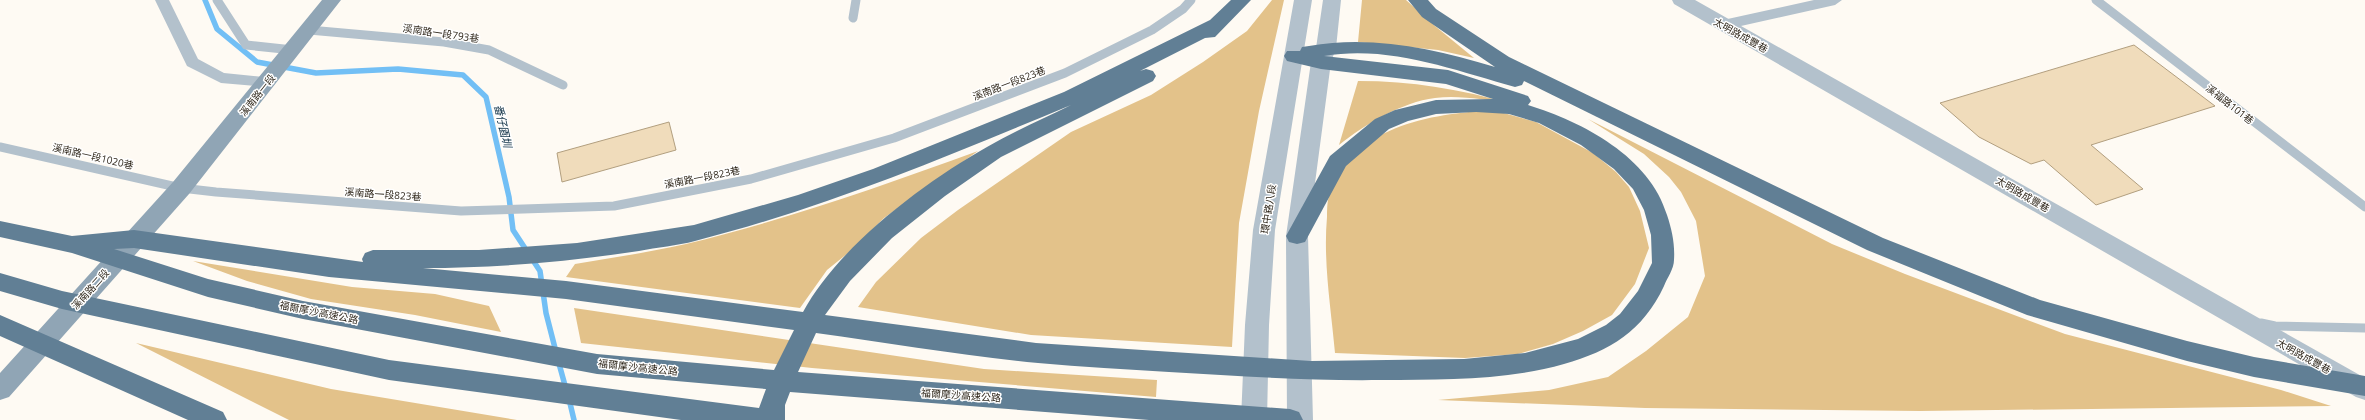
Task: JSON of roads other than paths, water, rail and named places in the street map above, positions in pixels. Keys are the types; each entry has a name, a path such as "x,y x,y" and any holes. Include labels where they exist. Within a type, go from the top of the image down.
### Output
{"highway":[{"path":"772,420 772,405 794,352 821,301 842,275 884,232 937,190 994,152 1082,110 1175,61 1220,23 1242,0"},
{"path":"1417,0 1429,13 1502,62 1874,244 1969,283 2035,308 2187,351 2254,367 2365,386"},
{"path":"178,245 234,244 284,252 360,259 479,260 577,252 694,233 810,199 881,175 1071,97 1220,23"},
{"path":"1294,56 1397,51 1473,66 1590,105"},
{"path":"72,245 134,239 329,268 542,288 744,313 898,336 1036,353 1312,372 1453,370 1525,363 1564,354 1587,346 1614,332 1628,321 1647,297 1663,262 1662,235 1655,210 1641,184 1622,164 1608,144 1572,121 1515,98 1448,77 1324,55"},
{"path":"1297,236 1338,161 1382,124 1414,111 1436,107 1476,105 1510,108 1546,118 1588,140 1622,164"},
{"name":"福爾摩沙高速公路","path":"0,229 72,245 208,288 303,310 597,364 852,387 1290,420"},
{"path":"0,282 62,300 389,370 613,401 768,420"},
{"path":"0,325 91,364 214,420"}],"main road":[{"name":"溪南路一段","path":"181,188 292,52 332,0"},
{"name":"溪南路二段","path":"0,390 181,188"}],"street":[{"path":"162,0 192,62 220,78 270,79"},
{"name":"環中路八段","path":"1254,420 1257,325 1264,230 1303,0"},
{"path":"1300,420 1297,236 1305,167 1332,0"},
{"name":"太明路成豐巷","path":"1680,0 2012,187 2237,318 2365,390"},
{"path":"1723,25 1835,0"}],"lane":[{"path":"217,0 246,45 292,52"},
{"path":"853,18 856,0"},
{"name":"溪南路一段823巷","path":"181,188 461,211 614,206 751,179 894,138 1065,73 1152,30 1182,9 1191,0"},
{"name":"溪福路101巷","path":"2096,0 2365,207"},
{"name":"溪南路一段793巷","path":"309,30 436,41 489,50 563,85"},
{"name":"溪南路一段1020巷","path":"0,147 181,188"},
{"path":"2237,318 2276,326 2365,328"}],"waterway":[{"name":"番仔園圳","path":"205,0 217,29 257,62 316,73 398,69 463,75 486,97 509,197 513,230 540,271 546,313 556,352"},
{"name":"番仔園圳","path":"558,360 566,389"},
{"name":"番仔園圳","path":"569,399 574,420"}]}
